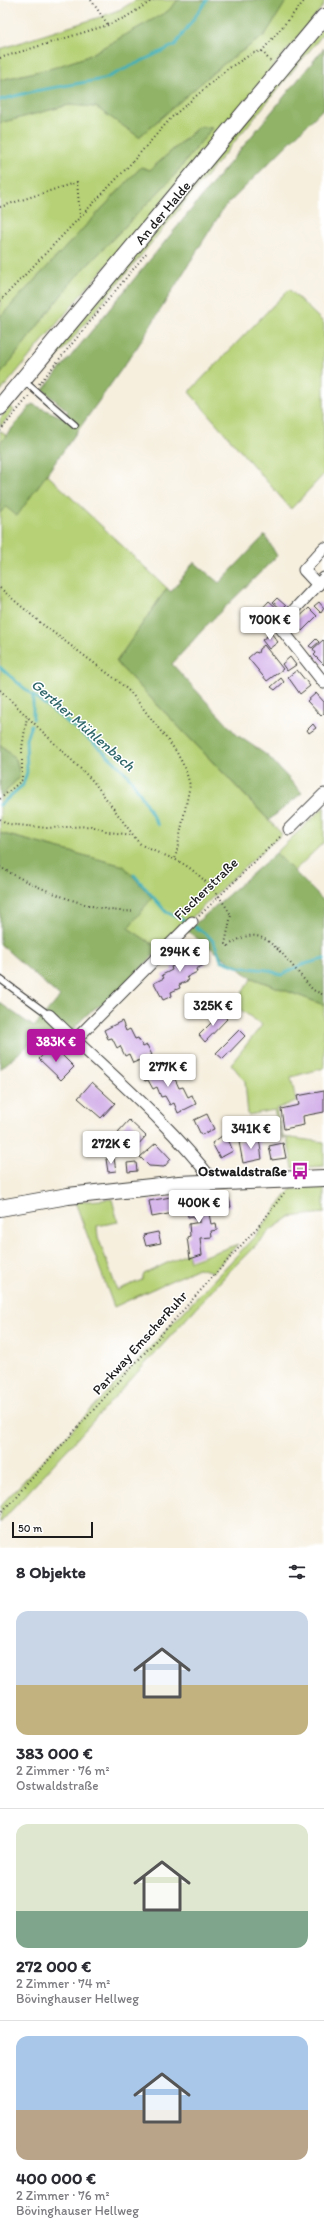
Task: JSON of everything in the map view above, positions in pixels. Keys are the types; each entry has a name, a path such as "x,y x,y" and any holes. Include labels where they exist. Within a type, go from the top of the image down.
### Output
{"street":[{"name":"An der Halde","path":"0,407 324,17"},
{"path":"323,551 304,570 321,581 279,626 324,683"},
{"path":"289,829 324,794"},
{"name":"Fischerstraße","path":"75,1040 192,922"},
{"path":"49,1015 165,1126 196,1159 213,1181"},
{"path":"0,1208 68,1196 213,1181 324,1178"}],"lane":[{"path":"23,380 75,425"},
{"path":"0,979 49,1015"}],"path":[{"path":"91,0 108,24"},
{"path":"0,58 108,24 126,17 153,0"},
{"path":"0,302 172,117 226,70 253,53 262,51 305,0"},
{"path":"0,207 77,182 80,217"},
{"path":"0,588 36,620 104,669 132,694 176,751 185,768 190,785 175,860"},
{"path":"0,690 93,781 132,835 148,849 175,860 198,875 220,898 231,915 225,944 228,946 238,939 256,935 268,940 280,952 277,947 298,975 313,990 324,995"},
{"path":"0,799 22,780 22,748 28,718"},
{"path":"0,818 8,824 47,828 91,826 109,832 132,835"},
{"name":"Fischerstraße","path":"192,922 220,898 289,829"},
{"path":"0,867 20,879 73,900 120,912 132,911"},
{"name":"Parkway EmscherRuhr","path":"0,1514 264,1221 285,1192 285,1180"}],"green space":[{"path":"136,0 178,0 168,11 86,57 53,68 0,80 0,49 103,16 121,9"},
{"path":"178,0 287,0 265,35 222,65 139,137 96,107 69,105 0,123 0,80 53,68 86,57 168,11"},
{"path":"287,0 324,0 324,5 143,225 90,284 0,392 0,375 73,280 173,177 212,128 198,127 150,170 141,167 0,317 0,123 69,105 96,107 139,137 222,65 265,35"},
{"path":"324,26 324,33 50,366 46,363"},
{"path":"324,48 324,108 223,209 138,346 17,516 6,507 0,513 0,443 32,404 64,418 68,411 43,390"},
{"path":"199,127 212,128 173,177 73,280 0,375 0,317 141,167 150,170"},
{"path":"289,289 324,323 324,474 291,509 189,392"},
{"path":"10,406 14,410 0,427 0,419"},
{"path":"0,430 167,588 116,662 282,834 226,884 160,949 128,928 124,866 0,833 0,798 20,776 16,759 0,744"},
{"path":"265,535 277,556 207,625 172,664 237,735 268,756 302,793 269,820 116,662 167,588 171,592 194,562 219,583"},
{"path":"0,744 16,759 20,776 0,798"},
{"path":"324,807 324,842 294,871 276,853"},
{"path":"0,833 124,866 152,898 128,928 160,949 108,1002 101,1005 83,1018 64,1043 37,1038 0,1069 0,1003 34,1027 60,997 0,944"},
{"path":"276,853 324,901 324,1005 252,978 187,931"},
{"path":"252,978 324,1005 324,1068 291,1077 296,1101 276,1109 283,1137 324,1142 324,1166 293,1168 287,1138 282,1138 274,1110 248,1115 245,1081 231,1064 262,1025 234,1005"},
{"path":"324,1184 324,1213 290,1217 272,1229 229,1272 0,1523 0,1506 255,1236 291,1189 302,1189 304,1186"},
{"path":"112,1199 118,1222 97,1226 98,1237 117,1290 142,1280 144,1274 188,1253 190,1261 238,1244 213,1272 198,1268 114,1307 75,1202"}],"building":[{"path":"277,598 286,606 282,610 273,602"},
{"path":"269,601 278,609 264,624 255,616"},
{"path":"319,602 324,608 321,613 314,606"},
{"path":"309,608 317,616 302,631 294,622"},
{"path":"271,633 278,642 269,649 262,640"},
{"path":"316,639 319,642 312,648 309,646"},
{"path":"323,640 324,665 314,655 316,653 313,649"},
{"path":"264,645 283,669 267,681 248,658 255,652 258,653 259,649"},
{"path":"290,657 296,665 287,671 282,664"},
{"path":"297,670 310,686 300,694 288,677"},
{"path":"281,678 284,682 275,690 271,687"},
{"path":"316,693 324,702 324,713 321,716 307,701"},
{"path":"313,724 316,728 309,733 307,730"},
{"path":"197,947 206,964 196,969 197,972 187,977 189,980 179,985 180,988 171,992 172,996 163,1000 154,983 164,978 162,975 172,970 171,967 181,962 179,959 189,954 187,951"},
{"path":"221,1013 227,1019 205,1042 199,1035"},
{"path":"122,1021 126,1031 130,1029 135,1039 138,1038 143,1047 147,1045 152,1055 133,1063 129,1054 125,1056 120,1046 117,1048 112,1038 108,1039 104,1030"},
{"path":"239,1030 245,1036 223,1059 216,1053"},
{"path":"52,1045 74,1067 61,1080 39,1059"},
{"path":"158,1063 163,1072 166,1071 171,1080 175,1079 179,1088 183,1087 188,1097 192,1095 196,1104 178,1113 174,1103 170,1105 165,1096 161,1097 157,1087 153,1089 148,1080 145,1081 140,1071"},
{"path":"92,1082 115,1103 101,1118 78,1098"},
{"path":"324,1091 324,1112 303,1116 304,1125 284,1129 281,1109 299,1105 297,1096"},
{"path":"207,1114 214,1129 201,1135 194,1120"},
{"path":"129,1120 146,1136 135,1148 118,1132"},
{"path":"222,1136 227,1137 233,1151 220,1158 212,1143"},
{"path":"259,1138 262,1159 243,1163 239,1142"},
{"path":"156,1143 171,1159 164,1167 149,1166 140,1157"},
{"path":"283,1143 286,1158 272,1160 269,1146"},
{"path":"114,1158 116,1171 108,1172 106,1159"},
{"path":"136,1162 137,1171 128,1172 127,1163"},
{"path":"205,1194 211,1224 216,1223 217,1230 211,1231 212,1237 200,1238 202,1255 190,1259 187,1237 190,1236 189,1224 200,1222 200,1218 195,1219 194,1216 188,1217 186,1196"},
{"path":"176,1196 179,1212 152,1217 149,1201"},
{"path":"229,1198 231,1207 213,1210 211,1201"},
{"path":"158,1232 161,1243 146,1246 143,1235"}],"waterway":[{"path":"0,100 34,91 104,79 175,45 207,0"},
{"name":"Gerther Mühlenbach","path":"0,667 94,744 124,771 138,790 158,825"},
{"path":"33,696 33,719"},
{"path":"0,805 23,785 27,772 26,739 31,725"},
{"name":"Gerther Mühlenbach","path":"134,875 166,912 183,920"},
{"name":"Gerther Mühlenbach","path":"195,927 212,940 217,948 221,960 239,967 268,970 281,975 301,965 324,959"}],"place":[{"name":"Ostwaldstraße","path":"300,1171"}]}
